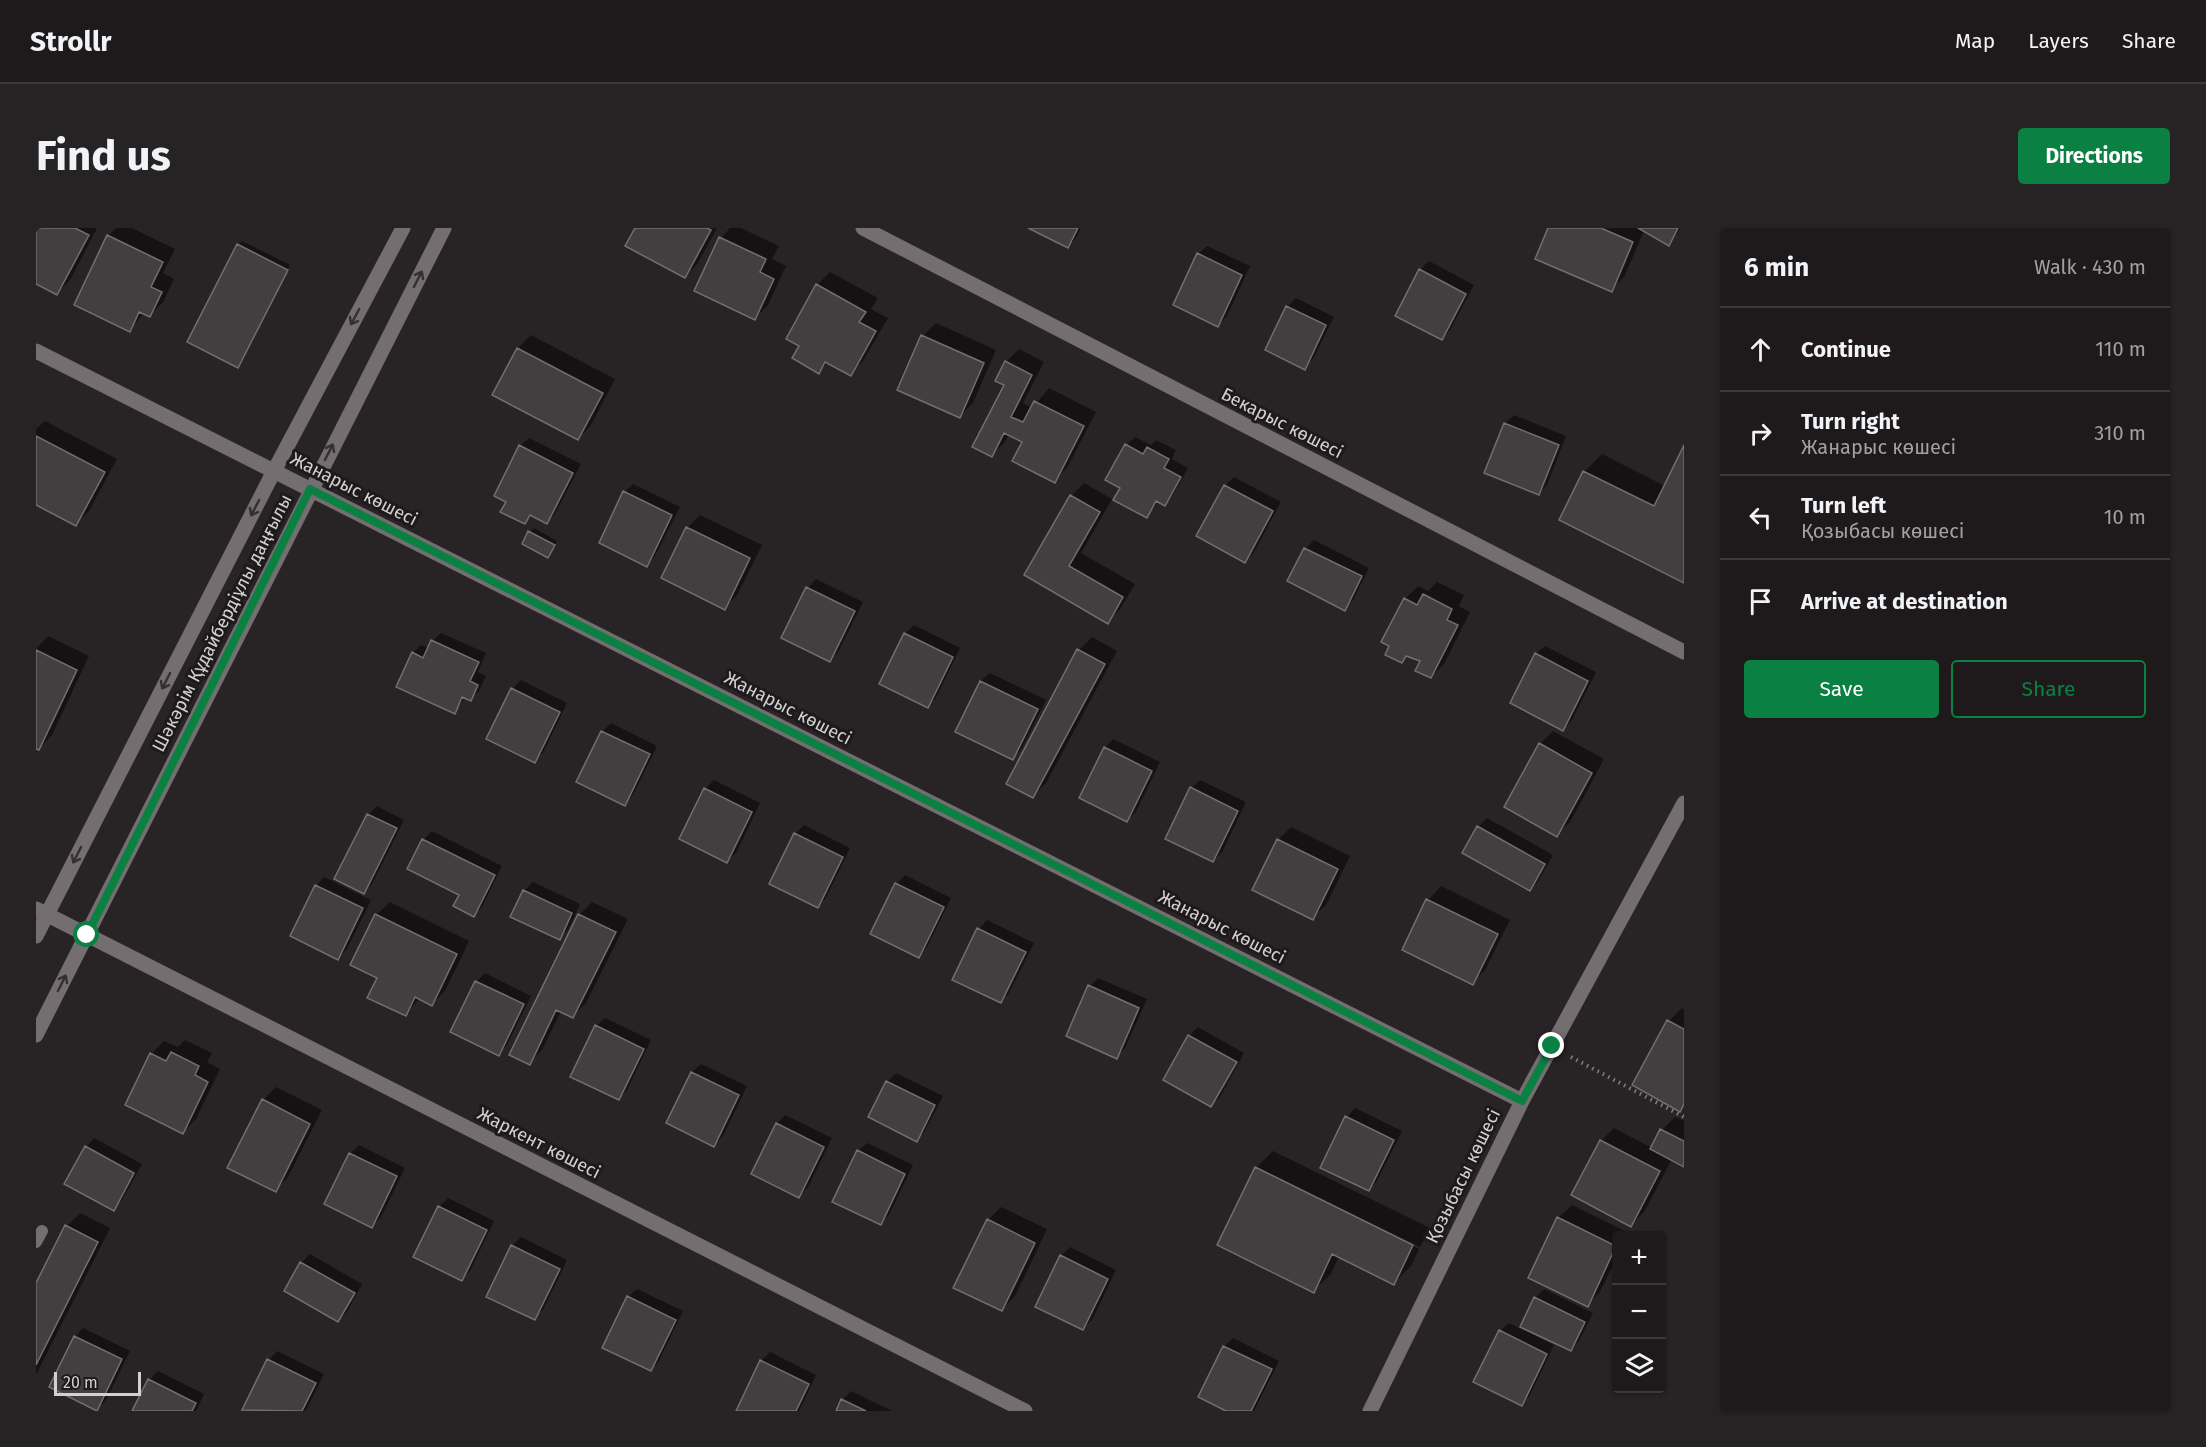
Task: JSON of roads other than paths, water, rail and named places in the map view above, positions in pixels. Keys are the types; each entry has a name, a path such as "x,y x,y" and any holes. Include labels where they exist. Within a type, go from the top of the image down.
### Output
{"street":[{"name":"Шәкәрім Құдайбердіұлы даңғылы","path":"36,936 41,912 403,228"},
{"name":"Шәкәрім Құдайбердіұлы даңғылы","path":"36,1035 310,489 444,228"},
{"name":"Бекарыс көшесі","path":"863,228 1684,652"},
{"name":"Жанарыс көшесі","path":"36,351 1522,1101"},
{"name":"Қозыбасы көшесі","path":"1370,1411 1522,1101 1684,803"},
{"name":"Жаркент көшесі","path":"41,912 1025,1411"}]}
